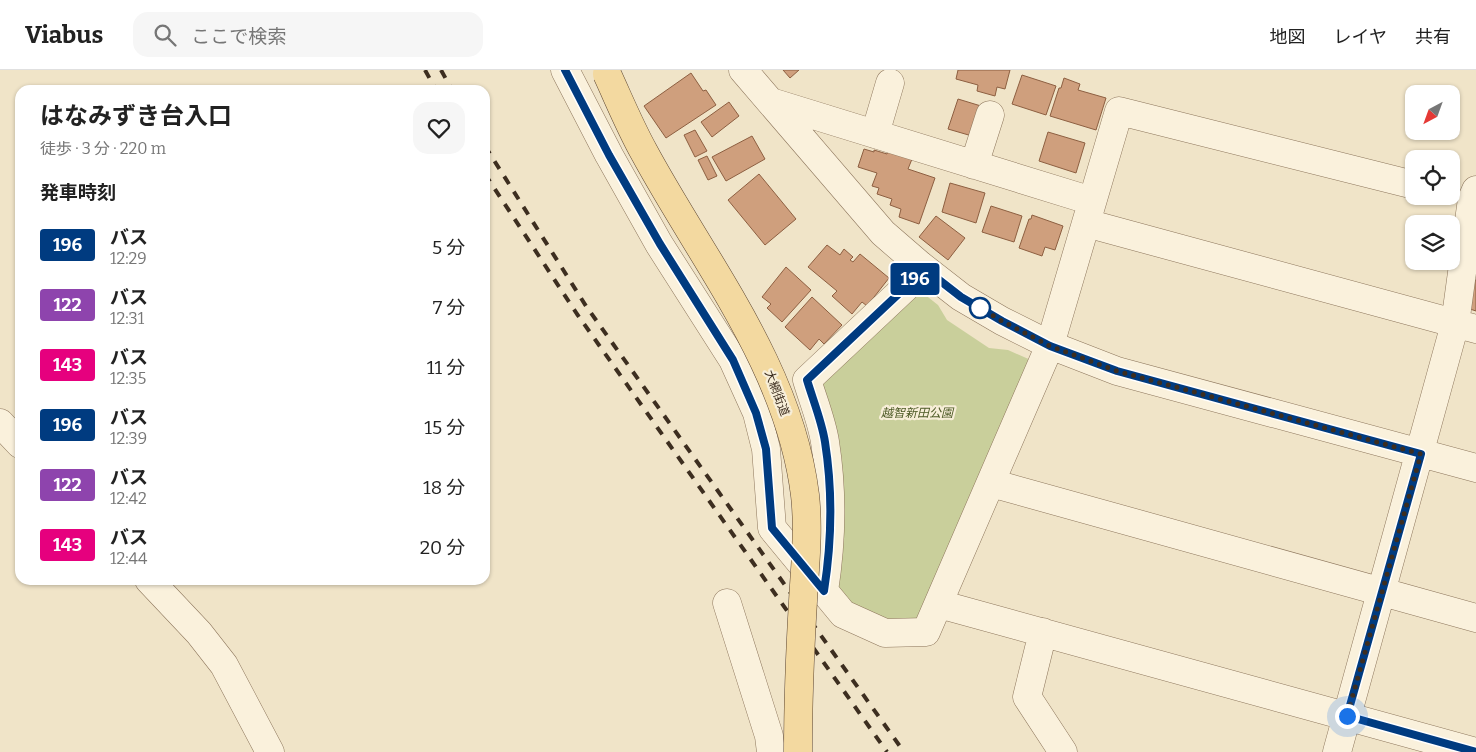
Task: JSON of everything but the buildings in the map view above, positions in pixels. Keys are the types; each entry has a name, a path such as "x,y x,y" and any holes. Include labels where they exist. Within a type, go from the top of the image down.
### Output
{"main road":[{"name":"大網街道","path":"607,74 644,152 738,309 764,360 784,408 796,450 805,495 807,534 798,696 798,752"}],"street":[{"path":"565,70 609,155 660,244 733,360 756,413 766,449 772,528 843,614 885,633 926,632 939,604 1050,346 1119,111 1405,183"},
{"path":"743,70 883,233 925,269 969,302 1002,321 1050,346 1117,371 1476,468"},
{"path":"875,134 890,83"},
{"path":"771,102 974,165 1089,212 1466,326"},
{"path":"974,165 990,115"},
{"path":"1338,752 1421,454 1466,326 1466,195"},
{"path":"824,591 832,528 831,494 825,441 807,380 925,269"},
{"path":"0,422 15,438"},
{"path":"990,483 1476,618"},
{"path":"154,585 199,633 224,665 270,752"},
{"path":"727,604 770,736 771,752"},
{"path":"939,604 1476,752"},
{"path":"1043,632 1027,697 1063,752"}],"green space":[{"name":"越智新田公園","path":"919,290 938,305 947,320 989,348 1008,350 1033,361 925,612 916,620 878,620 847,607 837,587 822,383"}],"railway":[{"path":"425,70 433,85"},
{"path":"441,70 449,85"},
{"path":"490,154 586,306 904,752"},
{"path":"490,182 577,314 887,752"}],"bus line":[{"name":"196","path":"565,70 609,155 660,244 733,360 756,413 766,449 772,528 824,591 832,528 831,494 825,441 807,380 925,269 961,297 1002,321 1050,346 1117,371 1421,454 1347,716 1476,752"}],"route":[{"path":"980,308 975,305 1050,346 1117,371 1421,454 1347,716"}]}
